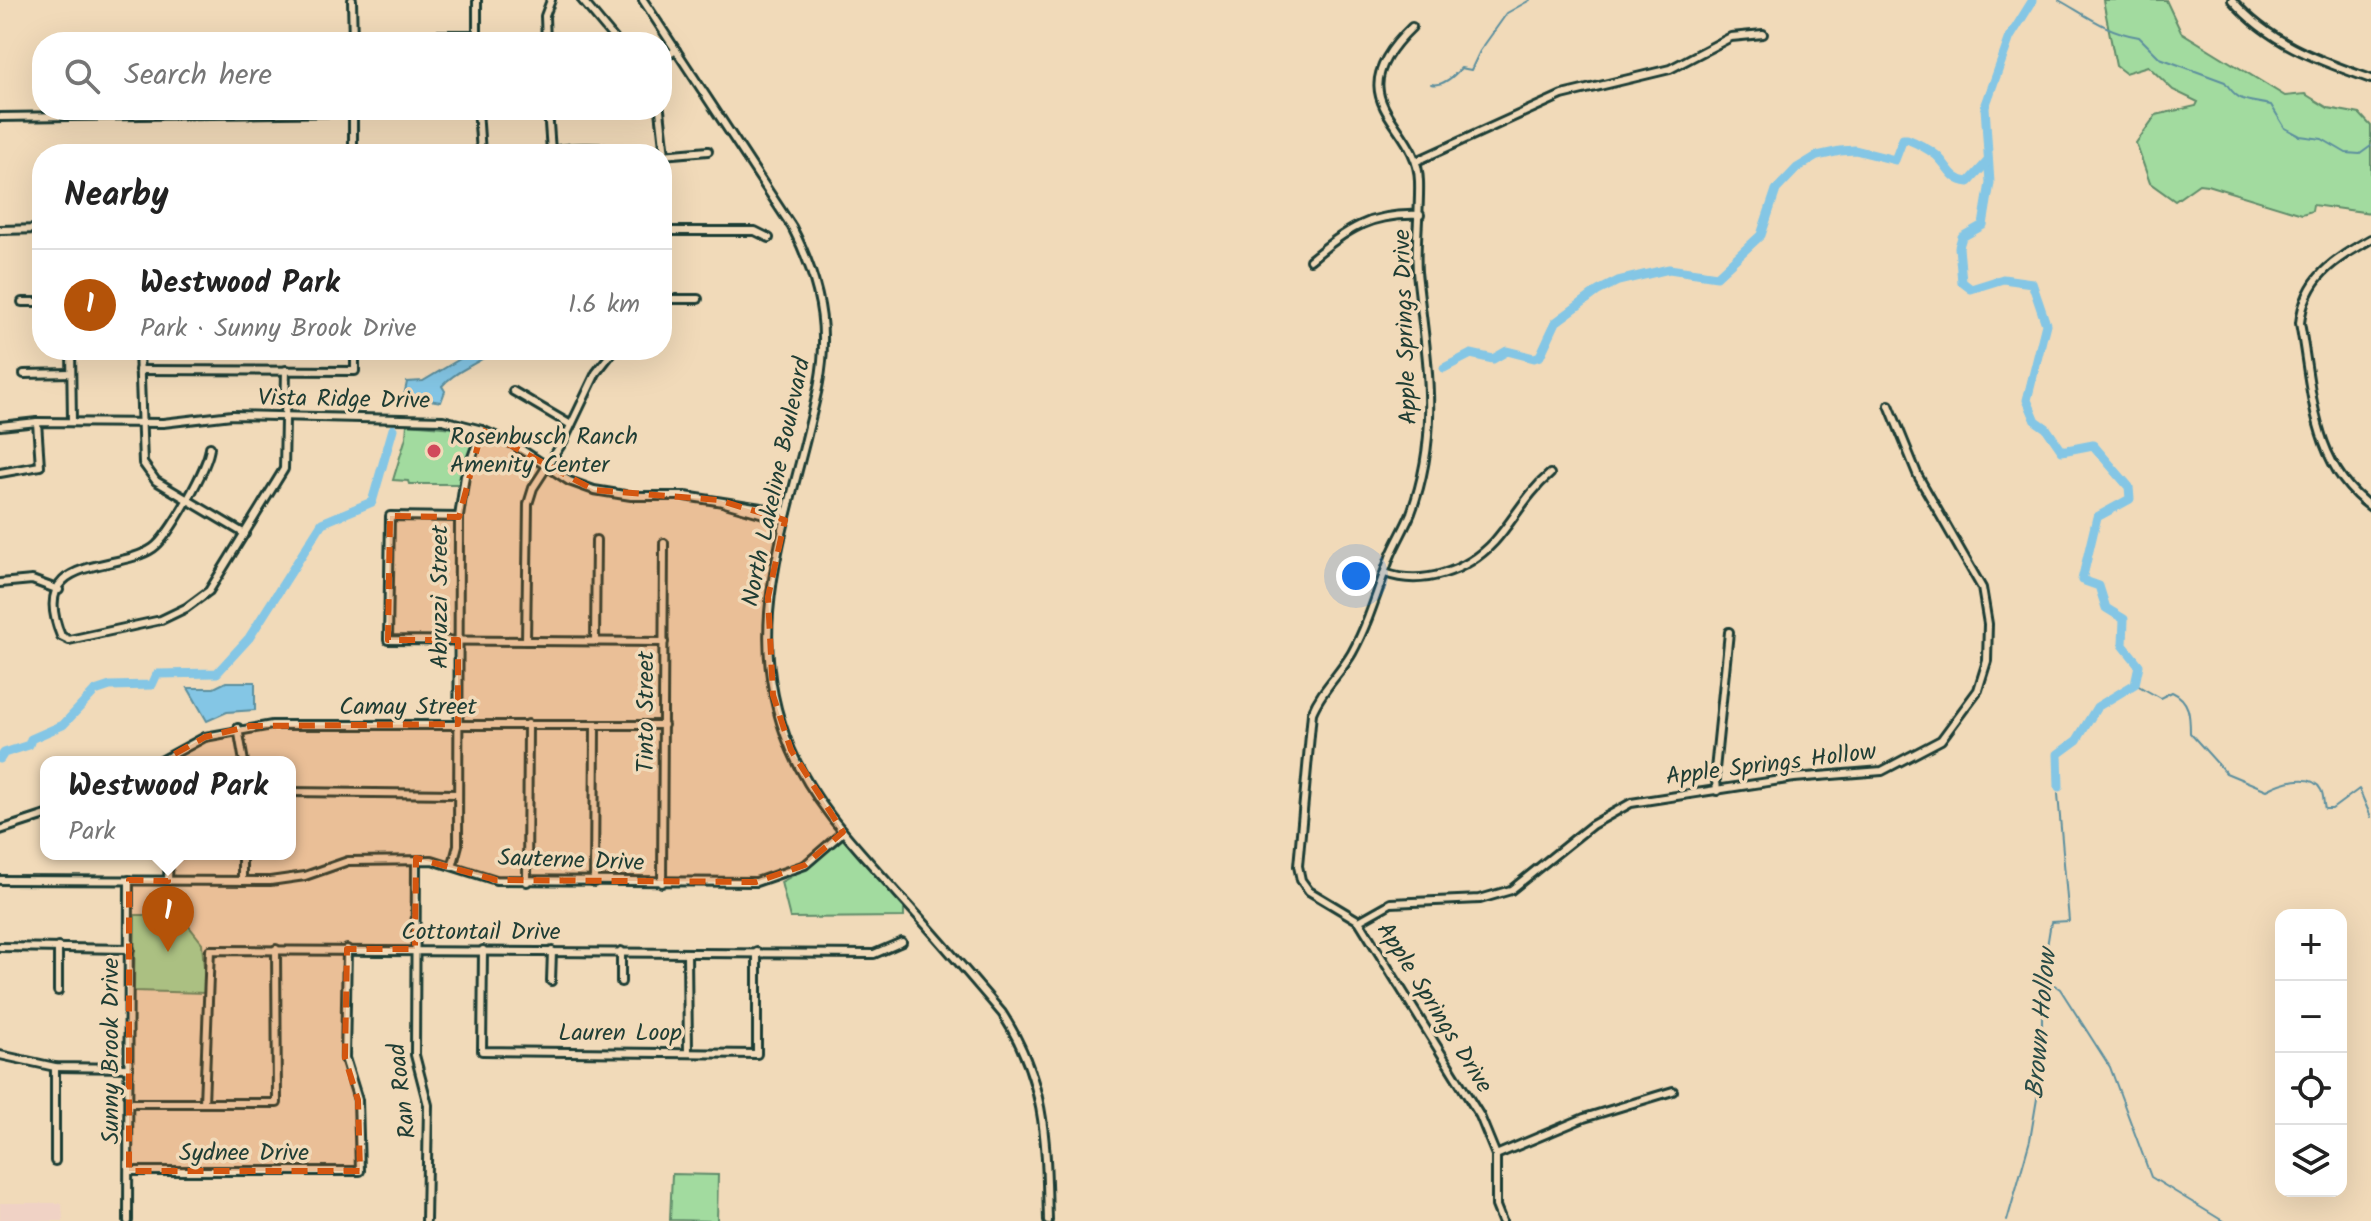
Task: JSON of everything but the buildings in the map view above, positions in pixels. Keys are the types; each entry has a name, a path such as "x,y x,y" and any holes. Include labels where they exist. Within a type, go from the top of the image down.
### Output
{"street":[{"path":"352,0 353,32"},
{"path":"476,32 477,0"},
{"path":"546,32 545,16 551,0"},
{"path":"582,0 609,32"},
{"name":"North Lakeline Boulevard","path":"643,0 665,32"},
{"path":"2232,0 2264,31 2291,48 2371,79"},
{"path":"1412,27 1392,49 1384,65 1380,100 1386,116 1419,160 1562,95 1670,69 1731,37 1763,34"},
{"name":"North Lakeline Boulevard","path":"672,43 792,227 814,282 822,320 822,366 768,597 766,637 773,695 791,750 821,805 1002,1013 1018,1038 1031,1066 1046,1128 1048,1221"},
{"path":"672,53 676,50"},
{"path":"0,117 32,116"},
{"path":"353,120 353,144"},
{"path":"479,120 480,144"},
{"path":"549,120 550,144"},
{"path":"661,120 662,144"},
{"path":"672,154 708,151"},
{"name":"Apple Springs Drive","path":"1419,160 1417,269 1431,375 1431,414 1412,511 1359,641 1317,701 1307,741 1298,866 1301,880 1309,891 1359,921 1480,1116 1496,1155 1496,1206 1502,1221"},
{"path":"1310,260 1346,231 1369,220 1420,215"},
{"path":"0,230 32,229"},
{"path":"672,231 746,230 769,238"},
{"path":"2370,505 2335,471 2322,446 2300,323 2302,304 2312,283 2328,264 2371,239"},
{"path":"672,299 698,299"},
{"path":"22,302 32,302"},
{"path":"71,360 72,422"},
{"path":"139,360 140,451 148,472 245,534"},
{"path":"139,370 355,371 355,360"},
{"path":"526,641 528,504 596,373 606,360"},
{"path":"210,447 207,464 164,537 153,549 79,569 59,590 55,612 58,631 65,639 161,620 186,608 217,580 284,469 288,417 286,370"},
{"path":"24,374 71,373"},
{"path":"513,391 571,425"},
{"name":"Apple Springs Hollow","path":"1359,921 1391,903 1480,899 1504,893 1536,873 1592,825 1623,806 1653,797 1889,768 1941,740 1978,690 1987,661 1988,624 1982,588 1918,476 1889,405"},
{"name":"Vista Ridge Drive","path":"0,426 37,422 141,423 232,415 443,420 482,430 513,444 569,481 612,494 685,496 787,512"},
{"path":"0,473 40,466 37,422"},
{"name":"Abruzzi Street","path":"453,864 458,845 459,517 465,476 482,430"},
{"path":"1385,573 1422,579 1467,563 1496,540 1527,496 1550,474"},
{"name":"Vista Ridge Drive","path":"718,500 785,520"},
{"path":"459,517 390,516 388,640 664,642"},
{"path":"595,641 596,540"},
{"name":"Tinto Street","path":"662,883 664,543"},
{"path":"0,583 32,580 59,590"},
{"path":"1717,791 1715,770 1729,632"},
{"path":"527,882 528,724"},
{"name":"Camay Street","path":"170,756 205,737 238,728 272,725 664,725"},
{"path":"594,882 595,726"},
{"path":"238,728 243,756"},
{"path":"296,792 458,794"},
{"path":"0,830 40,817"},
{"name":"Sauterne Drive","path":"0,880 242,881 305,876 348,861 416,861 453,864 496,880 527,882 756,882 805,865 843,832"},
{"path":"168,881 169,860"},
{"path":"242,860 242,881"},
{"name":"Ran Road","path":"416,861 415,1055 428,1105 426,1221"},
{"name":"Sunny Brook Drive","path":"128,1221 129,880"},
{"name":"Cottontail Drive","path":"204,1103 210,950 874,954 902,942"},
{"path":"0,947 130,949"},
{"path":"58,947 58,991"},
{"path":"129,1103 277,1103 276,949"},
{"name":"Sydnee Drive","path":"129,1171 360,1171 358,1100 345,1058 347,949"},
{"name":"Lauren Loop","path":"483,950 482,1051 757,1054 757,952"},
{"path":"551,981 552,951"},
{"path":"621,951 621,982"},
{"path":"687,953 688,1052"},
{"path":"0,1055 55,1067 129,1068"},
{"path":"55,1067 55,1161"},
{"path":"1496,1155 1572,1122 1673,1091"}],"highlighted area":[{"path":"482,430 594,490 718,500 785,520 768,597 773,695 791,750 843,832 805,865 756,882 496,880 416,858 415,949 347,949 345,1058 358,1100 360,1171 129,1171 129,880 168,881 170,802 155,765 205,737 250,726 458,724 458,640 388,640 390,516 459,517"}],"shaded area":[{"path":"0,1203 62,1203 63,1221 0,1221"}],"green space":[{"path":"2103,0 2166,0 2181,32 2285,96 2305,94 2328,108 2360,114 2371,126 2371,213 2313,205 2312,211 2302,214 2199,184 2175,201 2150,183 2136,143 2156,115 2196,106 2198,102 2173,90 2148,66 2125,73 2116,66"},
{"path":"407,424 455,428 475,434 459,484 409,484 408,481 393,480"},
{"path":"843,839 904,906 904,917 790,918 781,882 812,865"},
{"path":"135,915 180,915 202,943 206,993 134,991"},
{"path":"672,1174 718,1175 717,1221 670,1220"}],"water":[{"path":"458,360 481,360 442,386 445,391 441,402 404,396 407,382 423,381"},
{"path":"226,682 255,682 255,710 227,712 207,721 188,688 214,688"}],"waterway":[{"path":"1431,84 1444,82 1461,68 1471,70 1480,51 1507,13 1530,0"},
{"name":"Brown Hollow","path":"2033,0 2010,37 1985,107 1990,183 1983,225 1962,237 1959,247 1962,282 1971,289 2003,279 2032,283 2046,324 2027,400 2036,421 2046,428 2062,451 2093,445 2129,487 2130,499 2097,517 2082,580 2099,586 2106,608 2124,619 2123,645 2139,665 2135,684 2097,707 2077,740 2058,754 2059,787"},
{"path":"2059,0 2107,27 2139,37 2160,58 2225,82 2239,97 2271,105 2285,128 2300,136 2322,139 2346,153 2360,154 2371,146"},
{"path":"1444,368 1471,354 1493,359 1507,351 1534,358 1540,356 1556,322 1598,291 1618,281 1669,269 1717,276 1761,235 1776,190 1797,168 1817,156 1855,150 1895,160 1903,139 1907,139 1936,155 1950,172 1969,182 1987,162"},
{"path":"0,759 4,753 29,745 31,739 63,725 95,691 110,686 152,685 157,674 217,673 249,638 322,523 372,502 393,429"},
{"path":"2135,684 2160,698 2172,692 2178,695 2186,704 2190,733 2226,773 2267,790 2287,782 2311,781 2321,790 2325,809 2332,809 2359,789 2371,817"},
{"name":"Brown Hollow","path":"2007,1221 2030,1140 2042,1069 2042,977 2051,922 2069,921 2058,794"},
{"path":"2043,977 2060,989 2110,1067 2151,1177 2223,1221"}],"place":[{"name":"Rosenbusch Ranch Amenity Center","path":"434,451"},
{"name":"Westwood Park","path":"168,952"}]}
